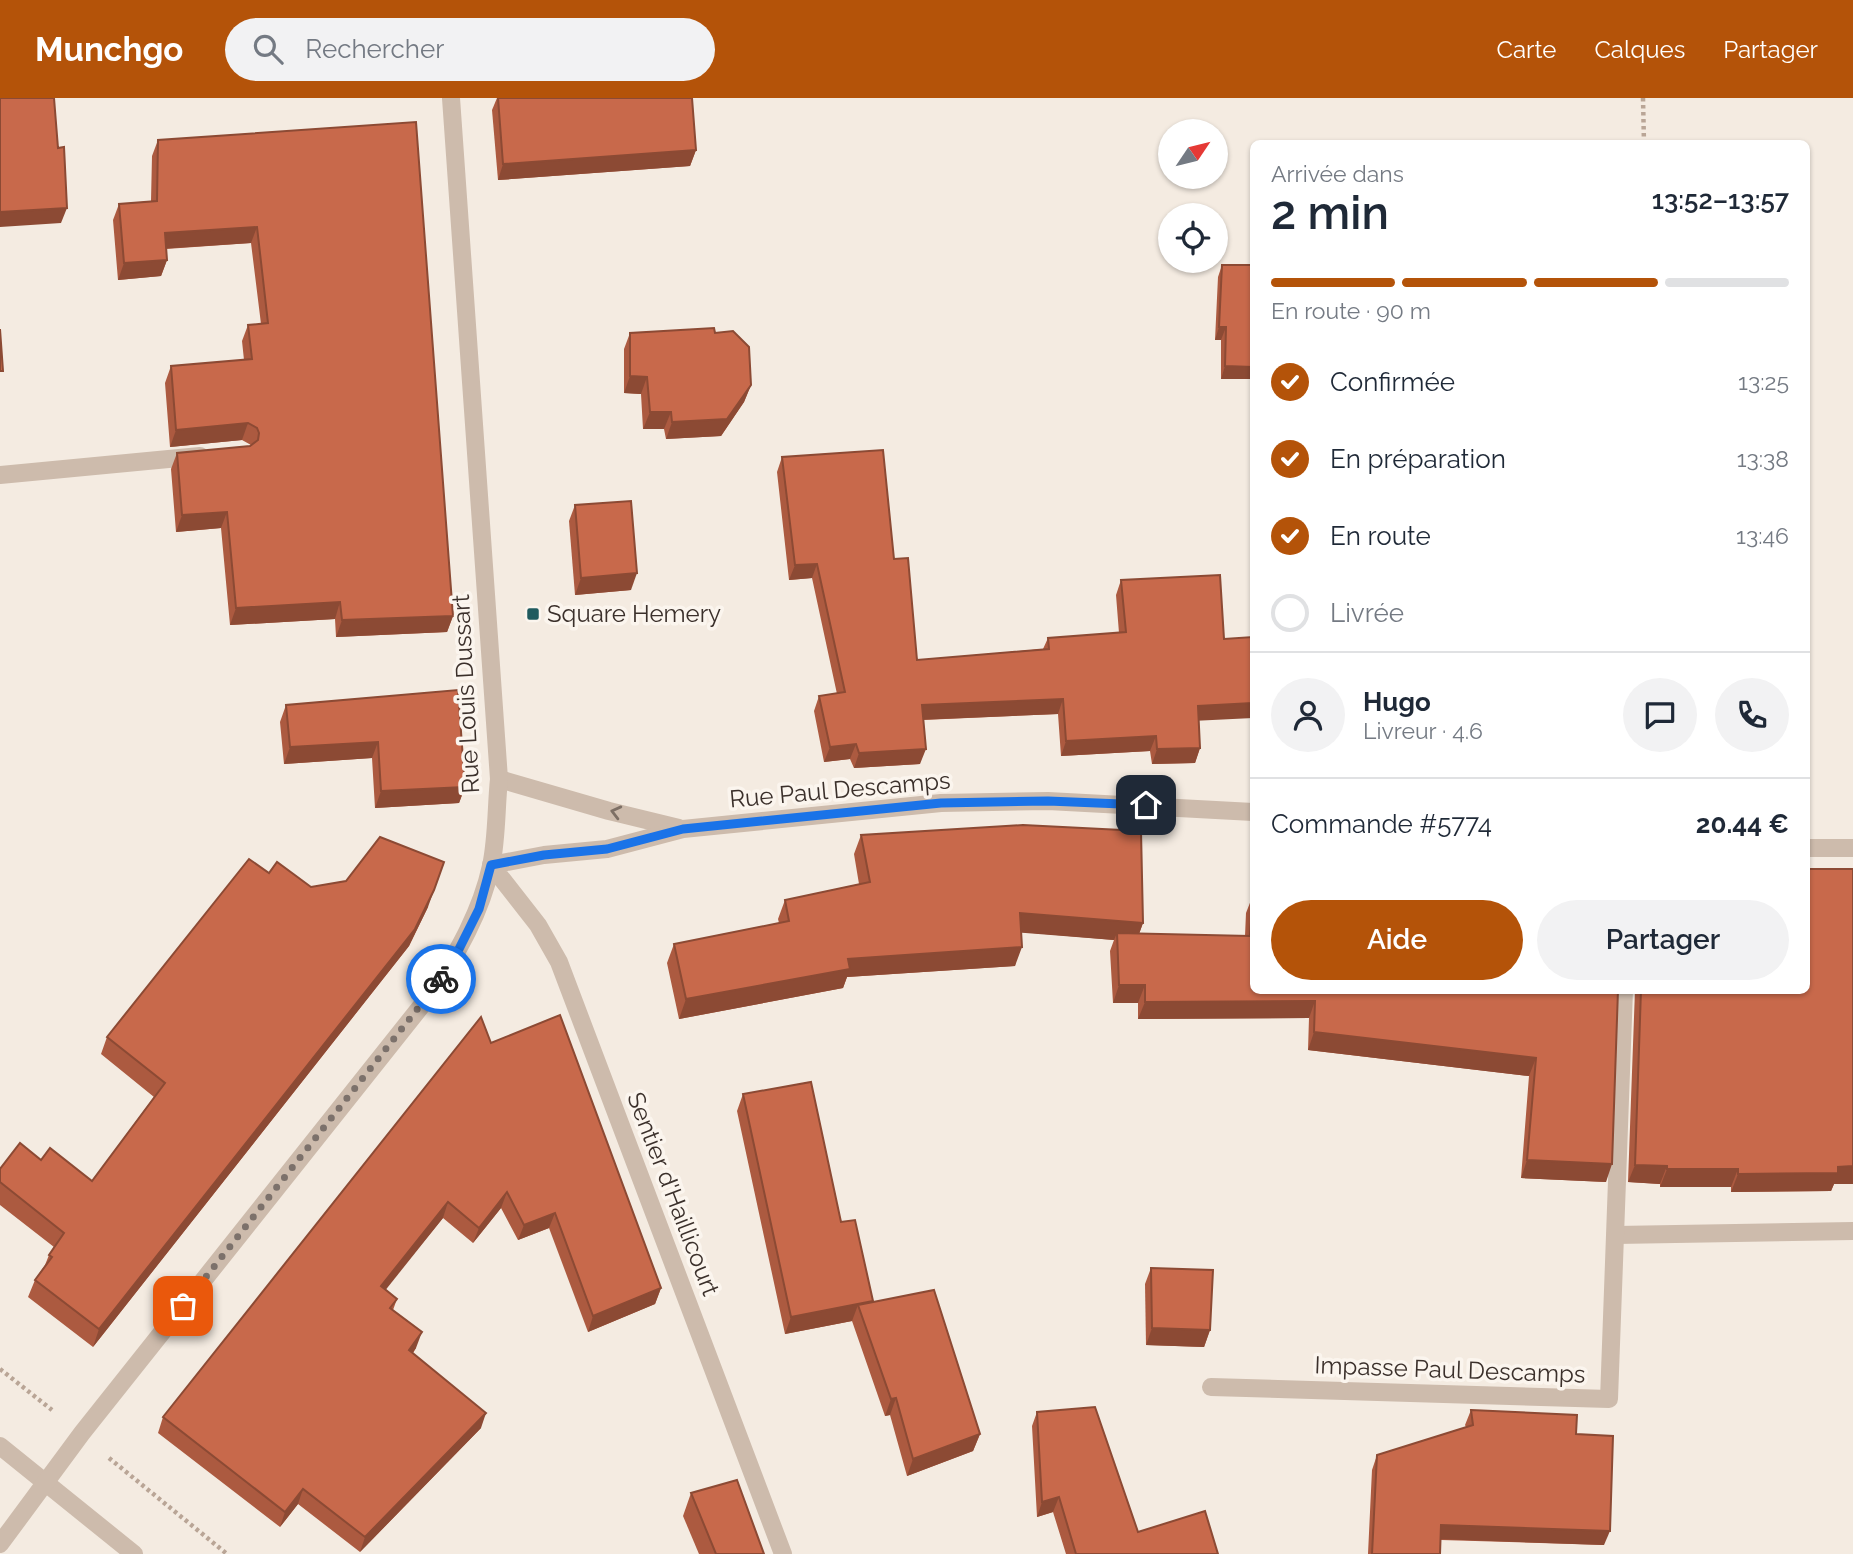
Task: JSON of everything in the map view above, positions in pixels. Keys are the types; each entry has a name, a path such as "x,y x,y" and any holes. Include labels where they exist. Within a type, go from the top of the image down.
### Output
{"street":[{"name":"Rue Louis Dussart","path":"0,1544 82,1433 434,990 479,909 491,865 499,779 450,98"},
{"path":"0,475 215,454"},
{"name":"Rue Paul Descamps","path":"499,779 608,811 683,829"},
{"name":"Rue Paul Descamps","path":"491,865 544,855 607,849 683,829 941,803 1048,801 1250,811"},
{"path":"1810,848 1853,848"},
{"name":"Sentier d'Haillicourt","path":"491,865 538,925 559,962 783,1554"},
{"name":"Impasse Paul Descamps","path":"1211,1387 1609,1399 1624,994"},
{"path":"1616,1236 1853,1231"},
{"path":"0,1446 134,1554"}],"path":[{"path":"1643,98 1644,140"},
{"path":"0,1369 82,1433 125,1472 227,1554"}],"building":[{"path":"0,98 54,98 58,148 64,147 67,208 0,212"},
{"path":"498,98 692,98 696,150 503,164"},
{"path":"416,122 453,616 342,620 340,602 236,608 227,512 182,515 177,453 250,446 258,440 259,433 257,428 248,423 176,430 171,366 252,359 248,325 268,323 257,227 165,233 167,260 124,263 119,204 157,201 158,140"},
{"path":"1228,265 1250,265 1250,367 1225,366 1226,327 1219,327 1222,273 1228,273"},
{"path":"714,328 715,333 733,331 749,347 751,385 727,419 672,422 671,412 650,412 647,377 630,376 630,333"},
{"path":"0,329 3,371 0,371"},
{"path":"883,450 894,559 908,558 917,660 1049,649 1048,638 1126,632 1121,580 1220,575 1224,639 1250,637 1250,703 1198,706 1200,748 1157,749 1156,736 1066,741 1063,699 922,705 926,749 859,753 856,744 830,747 819,696 845,692 817,564 795,565 782,457"},
{"path":"631,501 637,573 581,578 575,505"},
{"path":"458,690 465,787 381,791 378,742 290,747 286,705"},
{"path":"1023,825 1141,831 1143,923 1020,913 1022,947 848,959 850,969 686,999 674,944 789,921 785,900 870,882 861,835"},
{"path":"380,837 444,862 415,929 99,1329 35,1280 52,1257 49,1255 64,1233 0,1182 0,1169 20,1143 41,1160 50,1148 92,1181 165,1083 107,1037 249,859 269,873 277,862 311,887 346,881"},
{"path":"1810,869 1853,869 1853,1166 1838,1167 1838,1173 1738,1174 1738,1169 1667,1169 1667,1166 1635,1165 1641,994 1810,994"},
{"path":"1117,933 1250,936 1250,994 1618,994 1612,1164 1527,1160 1536,1058 1314,1032 1315,1001 1145,1002 1145,985 1119,985"},
{"path":"560,1015 661,1288 593,1316 555,1213 524,1225 507,1192 479,1228 448,1202 381,1286 397,1299 390,1308 422,1332 409,1350 486,1413 365,1537 303,1489 285,1512 163,1417 481,1017 491,1043"},
{"path":"811,1082 841,1222 855,1220 873,1301 791,1317 743,1094"},
{"path":"1151,1268 1213,1270 1210,1330 1152,1328"},
{"path":"934,1290 980,1434 913,1459 896,1398 891,1399 858,1305"},
{"path":"1095,1407 1138,1532 1205,1511 1218,1554 1076,1554 1059,1497 1042,1502 1037,1412"},
{"path":"1471,1410 1577,1415 1576,1434 1613,1436 1610,1531 1441,1525 1440,1554 1372,1554 1377,1455 1473,1425"},
{"path":"737,1480 764,1554 716,1554 691,1493"}],"way so far":[{"path":"183,1306 441,979"}],"place":[{"name":"Square Hemery","path":"533,614"}],"route":[{"path":"441,979 479,909 491,865 544,855 607,849 683,829 941,803 1048,801 1146,805"}]}
